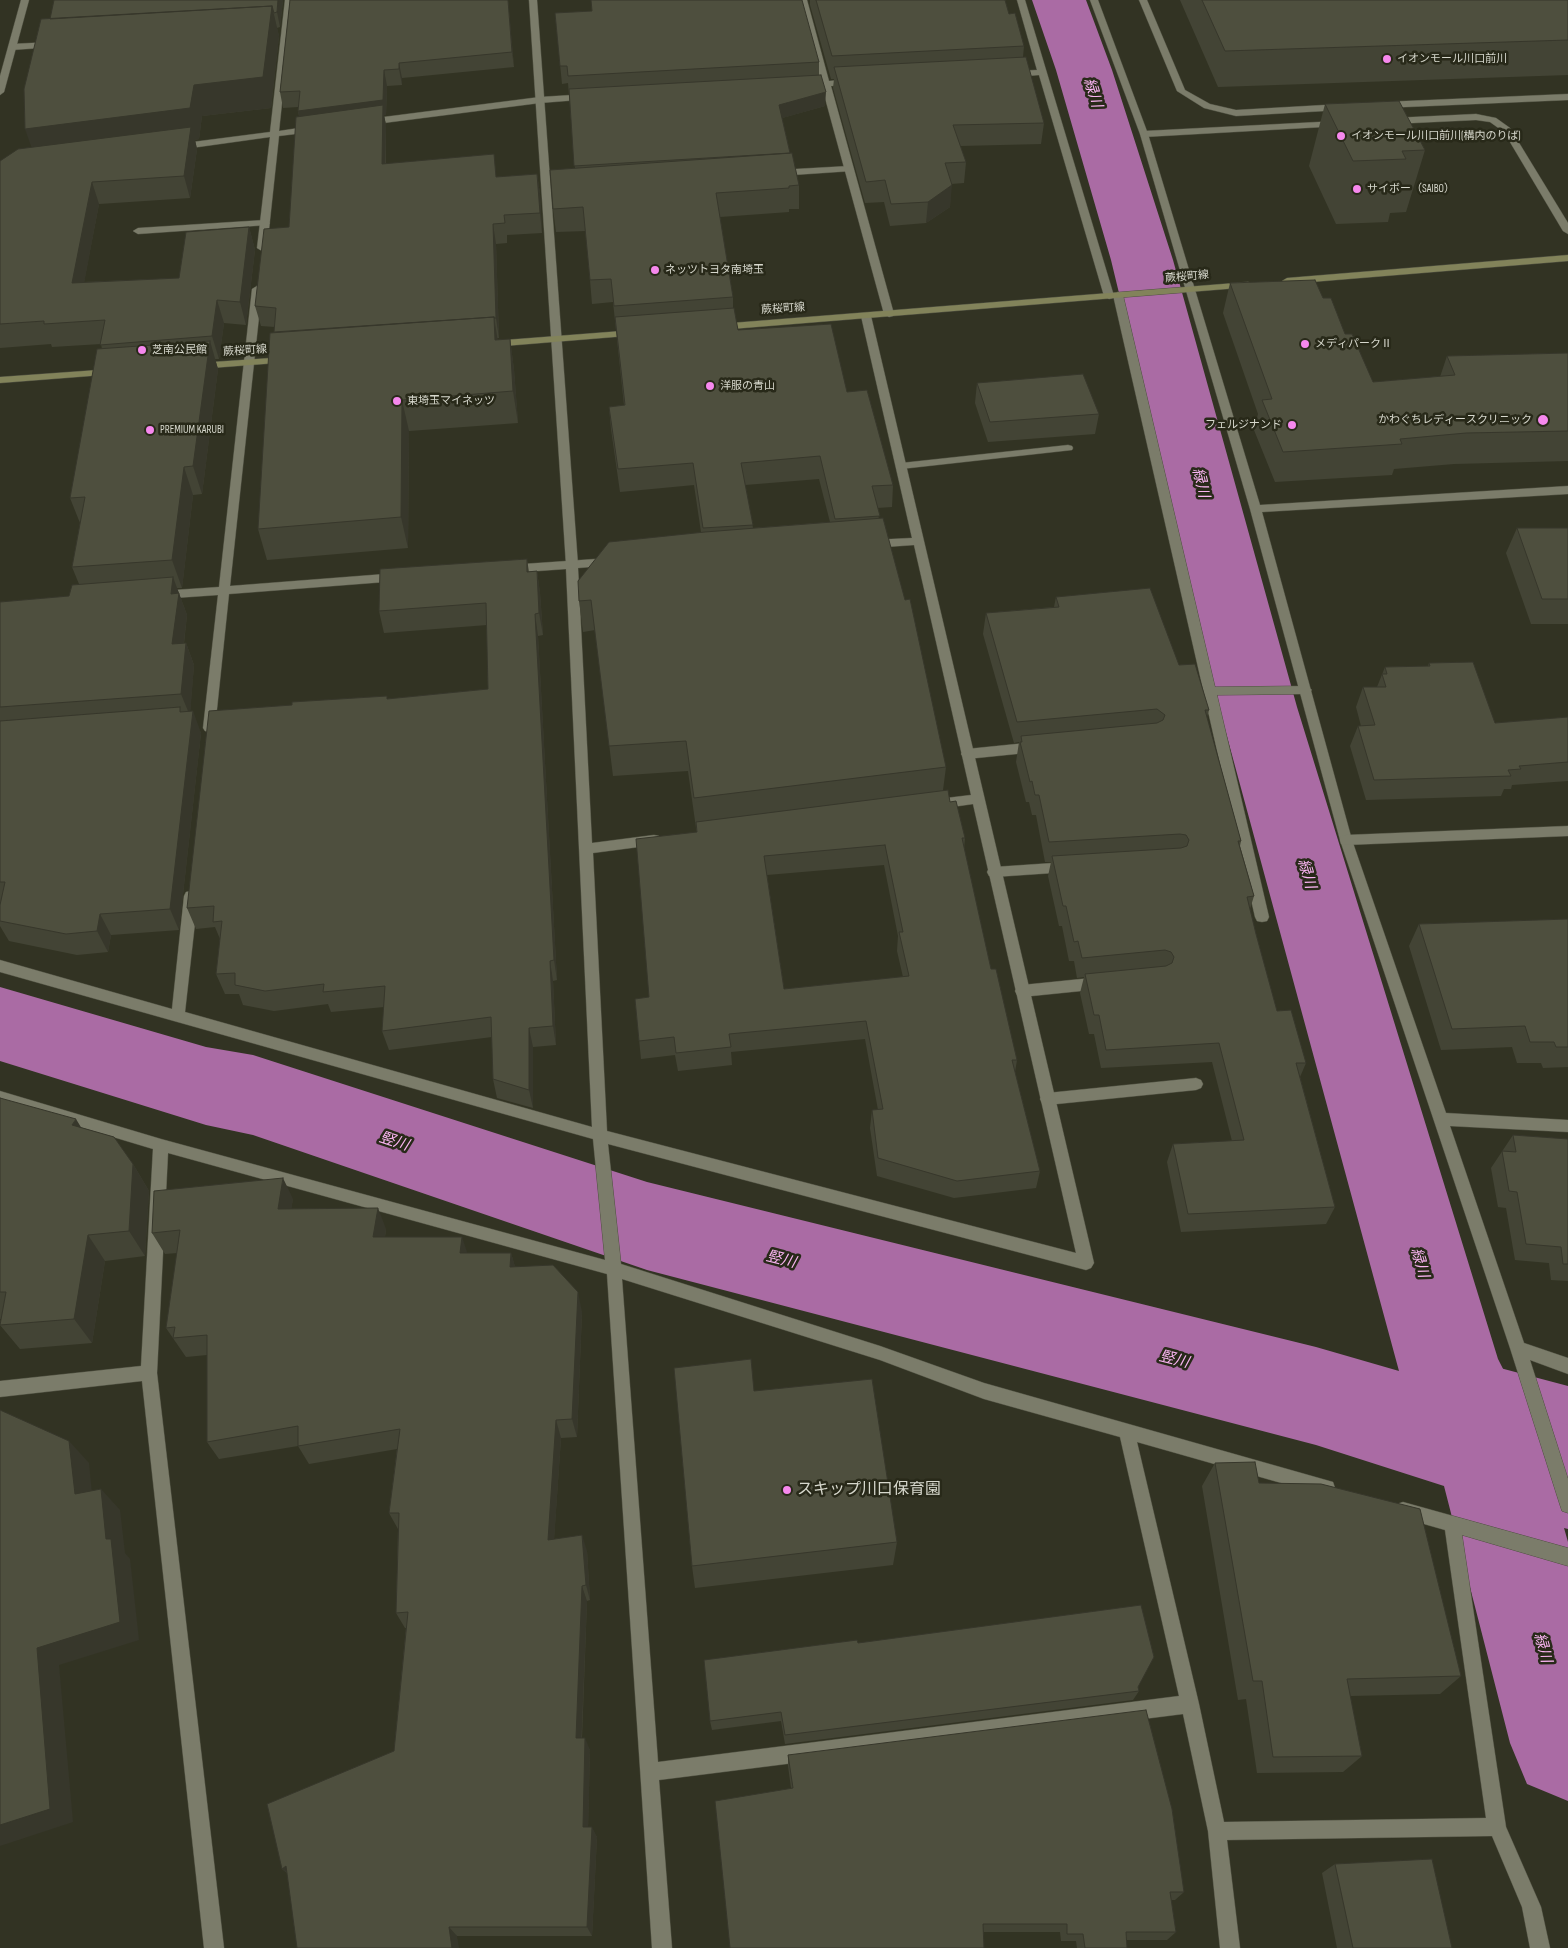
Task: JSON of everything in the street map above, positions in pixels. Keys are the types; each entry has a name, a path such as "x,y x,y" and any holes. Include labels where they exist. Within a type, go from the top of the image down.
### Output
{"main road":[{"path":"1275,282 1568,258"},
{"name":"蕨桜町線","path":"711,328 1255,284"},
{"path":"477,346 643,333"},
{"name":"蕨桜町線","path":"190,367 299,359"},
{"path":"0,380 120,372"}],"street":[{"path":"0,92 25,0"},
{"path":"533,0 540,100 550,186 556,339 572,565 600,1135 614,1269 662,1948"},
{"path":"804,0 889,314"},
{"path":"1021,0 1117,295 1262,917"},
{"path":"1094,0 1144,134 1256,509 1346,840 1442,1119 1568,1505"},
{"path":"1143,0 1181,91 1207,106 1236,113 1353,107"},
{"path":"260,260 274,134 281,32 292,5"},
{"path":"12,47 61,44"},
{"path":"1004,74 1043,72"},
{"path":"797,85 866,82"},
{"path":"363,122 540,100 599,97"},
{"path":"1373,106 1568,97"},
{"path":"1383,122 1476,117 1493,120 1507,130 1568,231"},
{"path":"1144,134 1344,124"},
{"path":"166,148 323,128"},
{"path":"771,173 850,169"},
{"path":"138,231 264,223"},
{"path":"208,741 205,721 224,590 258,279"},
{"path":"0,966 600,1135 1086,1263 866,316"},
{"path":"901,466 1068,448"},
{"path":"1256,509 1568,490"},
{"path":"859,545 919,541"},
{"path":"492,571 621,561"},
{"path":"146,596 413,576"},
{"path":"1210,691 1306,690"},
{"path":"967,754 1045,746"},
{"path":"928,805 977,799"},
{"path":"1346,840 1568,831"},
{"path":"586,848 664,838"},
{"path":"994,872 1080,866"},
{"path":"178,1017 192,888"},
{"path":"1022,991 1111,982"},
{"path":"1047,1099 1196,1084"},
{"path":"0,1097 161,1145 614,1269 880,1353 984,1391 1126,1433 1347,1494"},
{"path":"1442,1119 1568,1126"},
{"path":"161,1145 149,1372 214,1948"},
{"path":"1518,1348 1568,1366"},
{"path":"0,1389 149,1372"},
{"path":"1126,1433 1218,1831 1230,1948"},
{"path":"1385,1504 1568,1557"},
{"path":"1452,1523 1497,1827 1531,1907 1540,1948"},
{"path":"649,1772 1190,1704"},
{"path":"1218,1831 1497,1827"}],"shaded area":[{"path":"1421,1347 1568,1386 1568,1486 1525,1472 1429,1447"}],"building":[{"path":"54,0 278,0 277,12 274,13 272,6 50,19"},
{"path":"290,0 508,0 512,52 399,63 399,69 384,70 383,100 298,111 300,91 280,92"},
{"path":"591,0 802,0 819,62 568,76 567,66 560,66 555,13 592,11"},
{"path":"816,0 1005,0 1009,14 1015,13 1024,46 832,56"},
{"path":"1202,0 1568,0 1568,40 1225,51"},
{"path":"272,6 263,77 194,85 190,108 25,129 24,89 41,19"},
{"path":"1026,57 1044,123 953,125 966,162 945,163 952,185 928,202 891,204 885,180 866,182 834,67"},
{"path":"821,75 826,92 779,105 790,153 574,166 569,89"},
{"path":"1399,101 1425,150 1402,151 1406,159 1353,161 1325,104"},
{"path":"383,105 382,164 494,154 496,177 537,174 540,213 504,215 505,223 493,224 496,318 274,332 276,308 255,306 264,229 289,227 296,117"},
{"path":"191,127 184,176 92,182 72,283 179,278 186,232 249,227 240,302 217,300 212,336 100,345 105,320 44,324 44,321 0,324 0,161 18,149"},
{"path":"792,153 799,185 789,186 789,188 716,193 733,297 614,306 611,279 590,280 583,207 553,209 550,170"},
{"path":"1315,280 1323,298 1331,298 1345,334 1352,334 1373,382 1455,375 1447,356 1568,353 1568,431 1466,433 1400,439 1402,444 1283,452 1262,400 1272,399 1230,283"},
{"path":"734,308 738,330 831,324 847,392 867,390 893,485 872,486 880,516 835,519 820,456 741,463 753,525 703,528 693,463 618,469 609,407 625,405 615,317"},
{"path":"494,317 495,340 510,339 513,391 402,400 401,517 258,529 270,333"},
{"path":"210,341 193,466 184,467 172,560 72,567 85,497 70,498 97,349"},
{"path":"1083,374 1099,414 990,422 977,383"},
{"path":"883,518 905,600 910,599 946,767 694,798 686,741 609,746 591,600 579,601 578,581 609,542 705,532"},
{"path":"1517,528 1568,528 1568,599 1542,599"},
{"path":"527,559 527,572 537,571 539,613 535,614 554,960 550,961 553,1026 529,1028 529,1090 493,1079 491,1017 382,1031 385,986 323,992 324,984 265,991 235,985 235,973 216,974 222,921 213,922 214,906 187,908 209,711 292,705 292,702 387,696 387,699 488,689 486,603 379,611 380,569"},
{"path":"173,577 171,594 179,593 172,644 186,643 181,694 0,707 0,602 69,596 72,585"},
{"path":"1150,588 1179,665 1195,664 1209,710 1205,710 1254,896 1247,897 1256,934 1277,1011 1291,1010 1306,1063 1296,1063 1335,1207 1188,1214 1173,1144 1244,1140 1219,1043 1106,1050 1099,1015 1094,1015 1085,974 1166,966 1172,963 1174,957 1171,952 1165,950 1082,958 1078,941 1074,942 1066,906 1063,906 1052,856 1181,848 1187,846 1189,840 1186,835 1180,834 1049,842 1039,795 1035,795 1032,781 1030,782 1020,742 1022,742 1021,736 1157,723 1163,720 1165,715 1157,709 1017,722 986,613 1059,607 1056,597"},
{"path":"1473,662 1495,723 1568,717 1568,762 1519,766 1521,769 1508,770 1511,776 1374,780 1358,726 1375,725 1363,687 1386,687 1382,674 1387,674 1385,667 1430,666 1429,663"},
{"path":"180,707 180,712 193,711 170,909 100,914 97,931 66,934 0,921 0,905 5,882 0,882 0,721"},
{"path":"948,790 950,802 956,801 965,838 962,838 991,969 996,969 1017,1060 1012,1060 1040,1171 957,1181 878,1158 872,1110 883,1109 866,1021 729,1034 731,1047 676,1053 674,1037 639,1041 635,999 649,997 636,839 697,832 696,822","holes":["885,845 903,932 899,932 909,976 784,989 764,856"]},
{"path":"1568,919 1568,1047 1556,1047 1554,1042 1530,1042 1525,1026 1452,1029 1419,924"},
{"path":"0,1098 76,1119 72,1125 114,1137 133,1164 129,1231 88,1235 74,1319 0,1325 6,1292 0,1292"},
{"path":"1513,1135 1568,1139 1568,1264 1563,1264 1561,1247 1526,1244 1517,1192 1509,1191 1502,1151 1516,1152"},
{"path":"283,1178 278,1209 378,1208 373,1237 462,1237 460,1253 511,1253 510,1267 553,1265 578,1292 572,1419 556,1420 548,1540 582,1535 586,1585 582,1586 576,1738 585,1738 583,1827 592,1827 587,1927 449,1927 452,1948 297,1948 286,1866 282,1869 267,1804 394,1751 408,1612 396,1613 399,1513 389,1513 400,1429 298,1446 298,1426 207,1442 207,1335 173,1338 175,1327 166,1328 180,1230 152,1233 154,1191"},
{"path":"751,1359 754,1391 872,1379 897,1542 692,1566 674,1368"},
{"path":"0,1410 69,1441 75,1494 101,1489 106,1539 111,1539 120,1622 37,1648 50,1809 0,1825"},
{"path":"1255,1462 1259,1483 1321,1484 1420,1509 1461,1676 1347,1679 1362,1756 1273,1757 1262,1681 1253,1681 1215,1463"},
{"path":"1141,1605 1154,1657 1138,1687 1139,1691 785,1735 781,1712 710,1721 704,1660 857,1640 858,1643"},
{"path":"1146,1710 1172,1809 1184,1892 1170,1892 1176,1932 1126,1932 1127,1948 1085,1948 1083,1934 1067,1934 1067,1924 983,1924 984,1948 730,1948 715,1801 793,1788 788,1755"},
{"path":"1432,1859 1452,1948 1353,1948 1335,1864"}],"waterway":[{"name":"緑川","path":"1059,0 1084,70 1142,260 1258,707 1450,1370 1488,1449"},
{"name":"竪川","path":"0,1024 206,1086 253,1095 647,1226 1316,1396 1488,1449"},
{"name":"竪川","path":"1488,1449 1568,1477"},
{"name":"緑川","path":"1488,1449 1568,1743"}],"place":[{"name":"イオンモール川口前川","path":"1387,59"},
{"name":"イオンモール川口前川(構内のりば)","path":"1341,136"},
{"name":"サイボー（SAIBO）","path":"1357,189"},
{"name":"ネッツトヨタ南埼玉","path":"655,270"},
{"name":"メディパークⅡ","path":"1305,344"},
{"name":"芝南公民館","path":"142,350"},
{"name":"洋服の青山","path":"710,386"},
{"name":"東埼玉マイネッツ","path":"397,401"},
{"name":"かわぐちレディースクリニック","path":"1543,420"},
{"name":"フェルジナンド","path":"1292,425"},
{"name":"PREMIUM KARUBI","path":"150,430"},
{"name":"スキップ川口保育園","path":"787,1490"}]}
